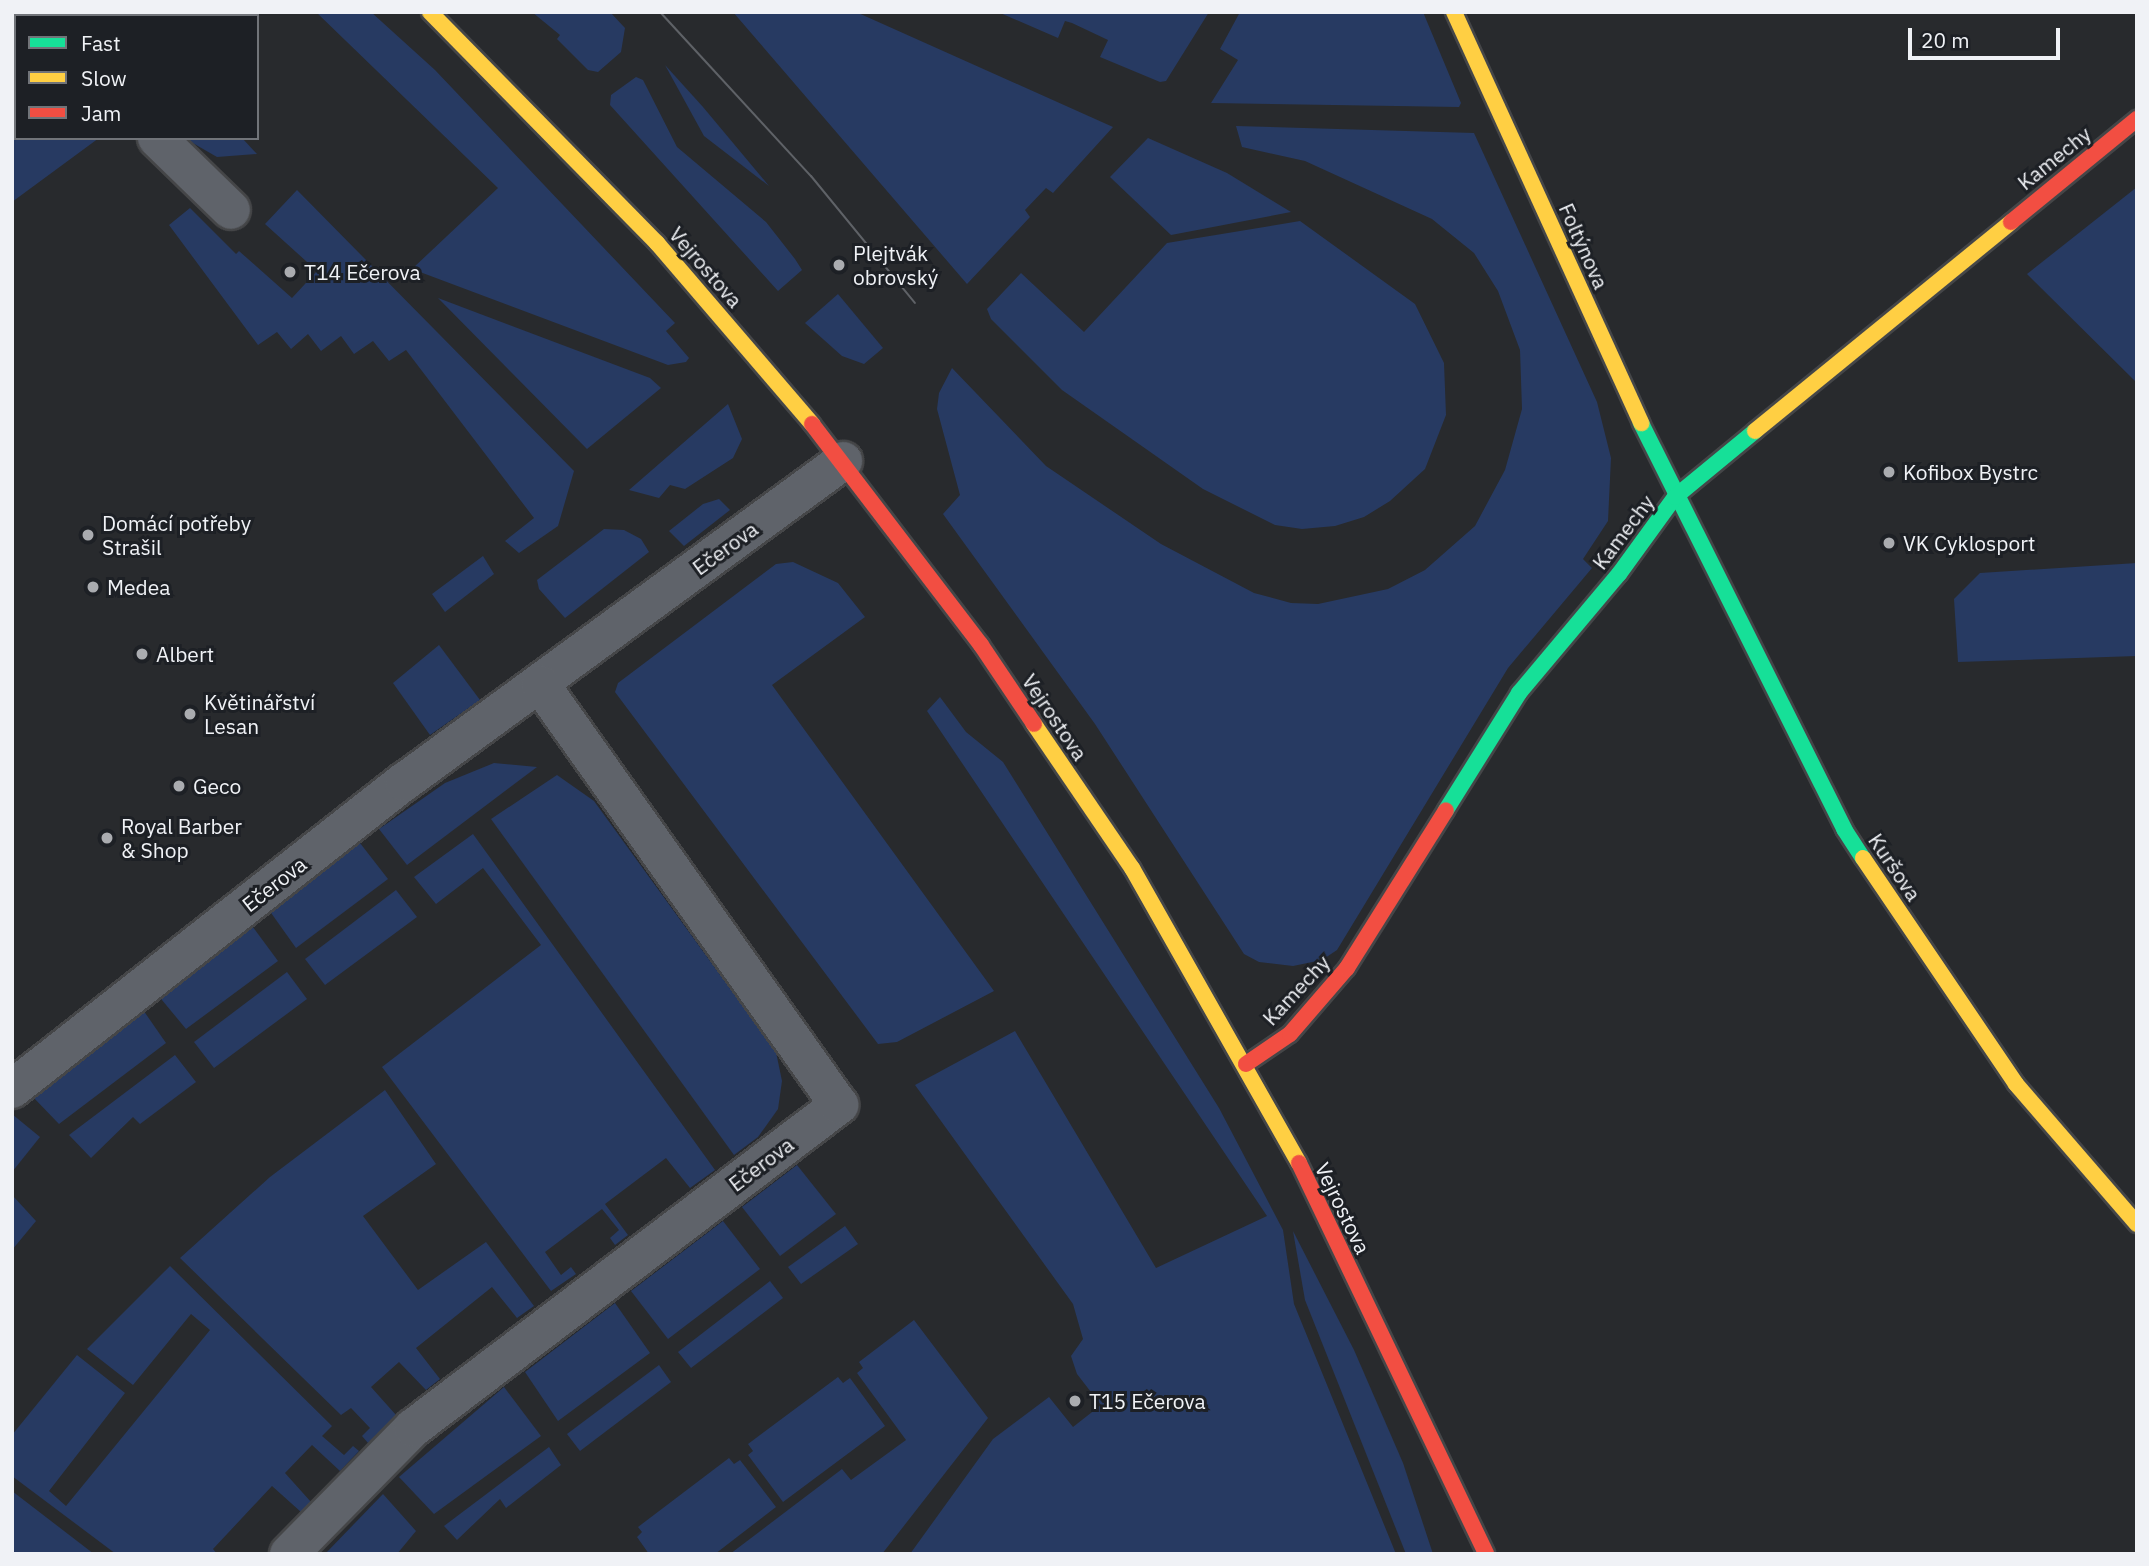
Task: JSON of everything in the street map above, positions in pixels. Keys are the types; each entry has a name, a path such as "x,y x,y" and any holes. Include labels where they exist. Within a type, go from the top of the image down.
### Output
{"street":[{"name":"Vejrostova","path":"430,12 657,243 843,461 981,645 1132,868 1246,1064 1303,1171 1486,1554"},
{"name":"Foltýnova","path":"1454,12 1675,497"},
{"name":"Kamechy","path":"1246,1064 1290,1034 1347,968 1519,693 1619,574 1675,497 2137,118"},
{"path":"159,140 232,210"},
{"name":"Ečerova","path":"12,1089 404,782 843,461"},
{"name":"Kuršova","path":"1675,497 1844,829 2016,1084 2137,1224"},
{"name":"Ečerova","path":"289,1554 413,1428 839,1105 540,684"}],"shaded area":[{"path":"316,12 371,12 435,70 675,323 666,331 689,358 686,362 668,365 412,269 498,188"},
{"path":"532,12 610,12 625,28 621,52 598,72 588,70 557,39 560,35"},
{"path":"733,12 856,12 1113,127 1053,193 1046,188 1025,210 1030,217 967,284"},
{"path":"998,12 1209,12 1166,81 1160,82 1100,57 1108,40 1072,23 1065,21 1058,38"},
{"path":"1240,12 1423,12 1461,103 1459,107 1211,103 1238,60 1220,49"},
{"path":"12,43 14,140 96,140 12,202"},
{"path":"665,65 703,107 769,186 704,136"},
{"path":"636,77 643,80 677,147 766,222 795,259 802,270 778,291 610,105 611,95"},
{"path":"1236,126 1474,133 1597,402 1611,458 1608,521 1583,559 1592,568 1508,668 1337,950 1322,960 1293,966 1259,962 1244,954 1095,724 943,514 960,495 937,409 939,393 952,368 1046,466 1161,544 1254,593 1291,603 1318,604 1388,589 1425,570 1475,526 1505,470 1522,409 1520,350 1498,291 1474,253 1432,219 1305,161 1242,147"},
{"path":"1148,138 1227,173 1291,212 1171,235 1110,177"},
{"path":"187,140 244,140 257,154 217,157"},
{"path":"2137,187 2137,383 2027,274"},
{"path":"297,190 574,471 558,526 519,553 505,541 534,518 406,350 389,361 373,341 354,354 341,336 321,351 308,334 291,349 277,332 258,345 169,225 190,208 236,254 239,251 292,298 317,271 265,224"},
{"path":"1300,221 1415,304 1444,363 1446,415 1425,469 1390,501 1364,517 1335,526 1302,529 1275,525 1203,489 1062,390 991,319 987,309 1021,273 1084,332 1167,243"},
{"path":"838,294 883,348 864,364 842,356 805,323"},
{"path":"438,298 650,378 661,388 587,449"},
{"path":"728,404 742,439 733,458 685,489 670,485 659,498 629,490"},
{"path":"719,499 730,510 684,546 669,531 703,504"},
{"path":"604,529 624,530 641,539 649,552 565,618 539,589 537,580"},
{"path":"483,556 494,574 445,612 432,594"},
{"path":"793,562 838,583 865,617 772,685 994,991 897,1042 878,1044 615,692 618,683 776,564"},
{"path":"2137,563 2137,656 1958,662 1954,599 1980,573"},
{"path":"439,645 480,700 430,735 393,683"},
{"path":"940,697 966,732 1003,762 1219,1108 1283,1230 1294,1304 1396,1554 910,1554 993,1439 1049,1397 1073,1427 1101,1405 1077,1374 1071,1356 1083,1339 1073,1304 915,1085 1015,1031 1156,1268 1267,1216 927,711"},
{"path":"494,763 537,767 407,865 379,829 445,783"},
{"path":"557,775 594,801 776,1052 782,1081 778,1109 758,1137 734,1155 491,819"},
{"path":"473,834 715,1170 690,1188 666,1158 605,1204 628,1235 615,1245 610,1238 619,1230 602,1209 545,1252 561,1275 571,1267 576,1274 551,1291 382,1067 541,945 483,868 436,904 414,877"},
{"path":"360,843 388,879 296,948 269,910"},
{"path":"396,890 417,917 325,985 305,959"},
{"path":"250,923 278,961 186,1029 157,994"},
{"path":"287,972 307,999 214,1068 194,1042"},
{"path":"141,1007 166,1043 59,1124 32,1096"},
{"path":"175,1055 196,1082 140,1124 133,1117 91,1158 69,1135"},
{"path":"385,1090 436,1164 363,1216 418,1290 486,1242 534,1306 517,1318 492,1287 416,1348 440,1379 426,1390 399,1362 371,1387 396,1415 368,1443 362,1436 370,1428 351,1408 341,1415 180,1258 270,1177"},
{"path":"12,1114 40,1137 12,1172"},
{"path":"797,1165 836,1214 780,1256 742,1207"},
{"path":"12,1197 36,1221 12,1250"},
{"path":"723,1221 760,1269 668,1339 631,1291"},
{"path":"845,1226 858,1244 801,1284 788,1267"},
{"path":"1293,1231 1354,1350 1403,1463 1433,1554 1406,1554 1305,1300"},
{"path":"170,1266 332,1426 322,1436 344,1455 353,1446 359,1451 340,1471 312,1445 285,1473 311,1502 301,1512 272,1486 213,1549 217,1554 116,1554 12,1476 12,1435 77,1355 125,1393 49,1491 66,1506 210,1330 191,1314 133,1385 87,1349"},
{"path":"770,1281 783,1298 691,1368 678,1352"},
{"path":"615,1303 650,1353 558,1421 525,1372"},
{"path":"914,1320 988,1418 882,1554 730,1554 842,1469 851,1480 906,1440 857,1373 863,1368 859,1362"},
{"path":"659,1365 671,1382 580,1451 567,1434"},
{"path":"838,1377 843,1383 850,1378 885,1426 783,1502 748,1455 753,1451 748,1444"},
{"path":"504,1387 541,1436 434,1514 399,1477"},
{"path":"549,1447 561,1465 506,1508 500,1499 457,1540 444,1526"},
{"path":"729,1458 734,1464 740,1460 776,1507 715,1554 649,1554 637,1537 642,1532 638,1527"},
{"path":"12,1491 94,1554 12,1554"},
{"path":"383,1494 416,1531 397,1554 325,1554"}],"tram line":[{"path":"660,12 811,176 915,303"}],"traffic: fast":[{"path":"1641,423 1844,829 1863,858"},
{"path":"1446,810 1519,693 1619,574 1675,497 1755,431"}],"traffic: slow":[{"path":"430,12 657,243 812,424"},
{"path":"1454,12 1641,423"},
{"path":"1755,431 2011,222"},
{"path":"1034,724 1132,868 1299,1163"},
{"path":"1863,858 2016,1084 2137,1224"}],"traffic: jam":[{"path":"2011,222 2137,119"},
{"path":"812,424 981,645 1034,724"},
{"path":"1246,1064 1290,1034 1347,968 1446,810"},
{"path":"1299,1163 1486,1554"}],"place":[{"name":"Plejtvák obrovský","path":"839,265"},
{"name":"T14 Ečerova","path":"290,272"},
{"name":"Kofibox Bystrc","path":"1889,472"},
{"name":"Domácí potřeby Strašil","path":"88,535"},
{"name":"VK Cyklosport","path":"1889,543"},
{"name":"Medea","path":"93,587"},
{"name":"Albert","path":"142,654"},
{"name":"Květinářství Lesan","path":"190,714"},
{"name":"Geco","path":"179,786"},
{"name":"Royal Barber & Shop","path":"107,838"},
{"name":"T15 Ečerova","path":"1075,1401"}]}
